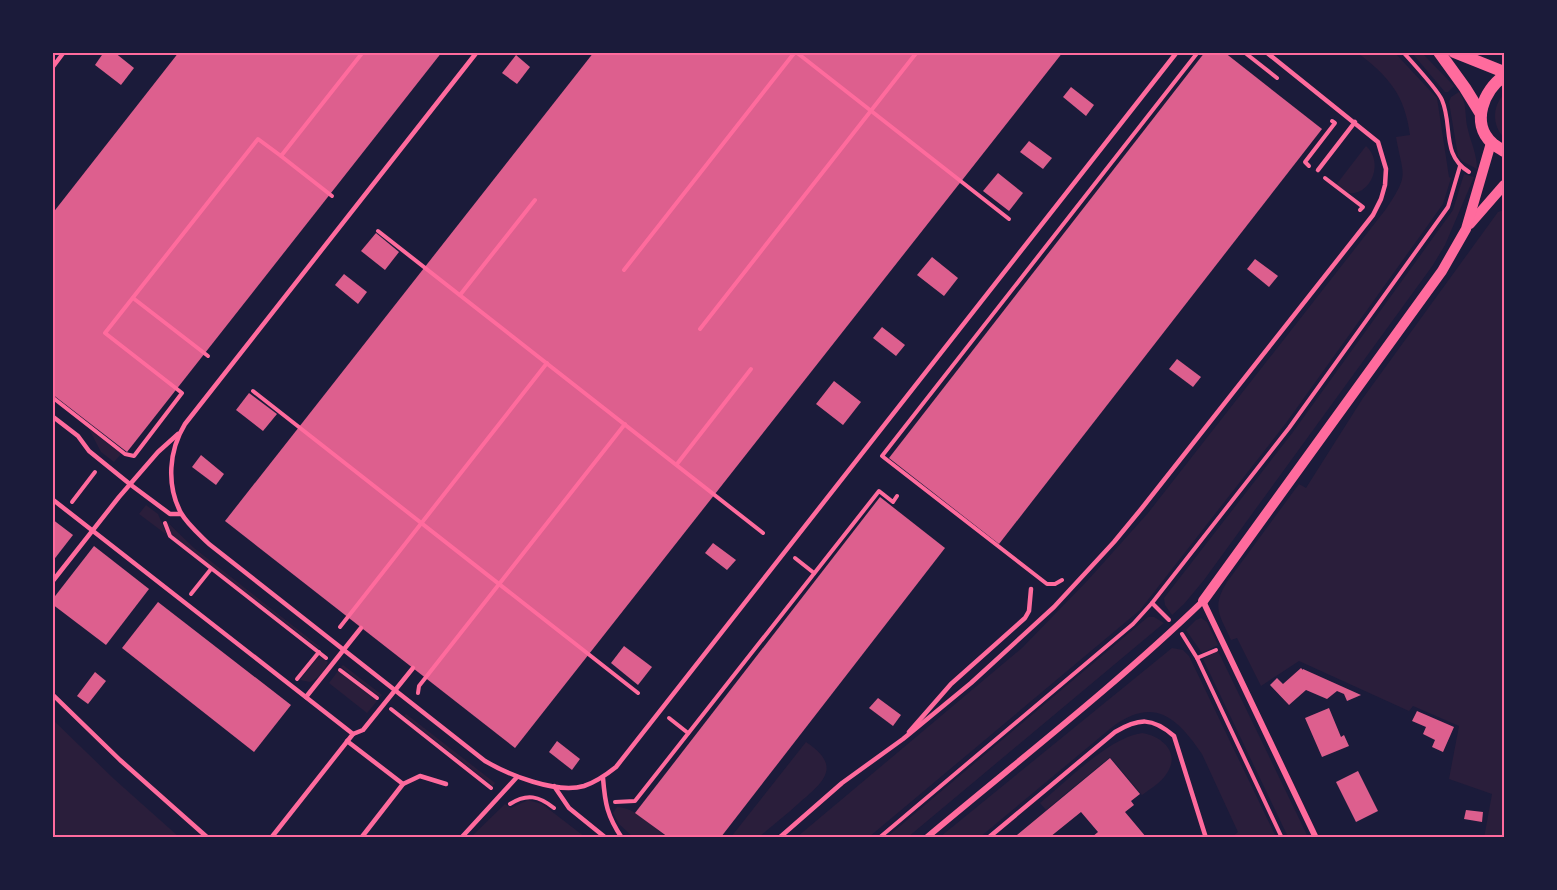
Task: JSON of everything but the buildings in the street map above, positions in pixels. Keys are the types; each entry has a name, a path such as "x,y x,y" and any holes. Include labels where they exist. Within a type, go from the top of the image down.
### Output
{"main road":[{"path":"1439,52 1465,88 1480,114 1484,130 1491,143 1504,151"},
{"path":"1454,52 1504,74 1491,86 1483,99 1480,114"}],"street":[{"path":"1466,229 1491,143"},
{"path":"926,837 1176,627 1203,601 1442,271 1466,229 1504,185"},
{"path":"1203,601 1316,837"}],"lane":[{"path":"52,68 64,52"},
{"path":"52,582 158,452 180,432 477,52"},
{"path":"180,432 171,459 172,477 181,513 209,544 485,761 517,777 563,788 583,786 603,778 624,756 1177,52"},
{"path":"779,837 842,783 903,739 971,683 1054,607 1114,542 1373,215 1385,184 1386,169 1378,142 1266,52"},
{"path":"1318,171 1355,122"},
{"path":"52,425 55,417 78,436 89,451 131,485 170,514 181,513"},
{"path":"52,499 353,734"},
{"path":"903,739 951,684 1025,618 1029,612 1031,589"},
{"path":"306,697 361,627"},
{"path":"272,837 347,741 353,734 363,730 413,668"},
{"path":"52,694 207,837"},
{"path":"988,837 1114,732 1130,723 1140,721 1153,723 1174,736 1206,837"},
{"path":"347,741 403,784"},
{"path":"361,837 403,784 420,776 446,784"},
{"path":"461,837 517,777"},
{"path":"603,778 607,812 622,837"},
{"path":"554,786 569,808 606,837"}],"path":[{"path":"281,156 363,52"},
{"path":"624,270 796,52 1009,219"},
{"path":"700,329 917,52"},
{"path":"1069,576 1047,585 882,456 1198,52"},
{"path":"1244,52 1280,81"},
{"path":"879,837 1133,624 1152,603 1289,428 1448,207 1460,166 1452,152 1442,99 1403,52"},
{"path":"1326,116 1335,123 1305,162 1363,207 1356,216"},
{"path":"52,397 125,454 134,456 182,393 105,333 258,139 332,196"},
{"path":"460,295 535,200"},
{"path":"378,231 763,533"},
{"path":"133,298 208,356"},
{"path":"340,627 548,363"},
{"path":"676,464 751,369"},
{"path":"253,391 638,693"},
{"path":"418,693 419,686 625,424"},
{"path":"71,503 95,472"},
{"path":"906,485 911,478"},
{"path":"611,802 635,801 879,491 893,502 897,496"},
{"path":"163,518 170,536 328,660"},
{"path":"795,558 814,573"},
{"path":"191,594 211,568"},
{"path":"1152,603 1188,641 1282,837"},
{"path":"297,679 322,647"},
{"path":"340,669 378,699"},
{"path":"391,709 492,789"},
{"path":"400,717 404,711"},
{"path":"669,718 688,733"},
{"path":"507,801 510,804 521,797 534,796 545,801 563,815"}],"shaded area":[{"path":"1358,53 1395,53 1437,98 1451,178 1443,204 1286,423 1140,610 869,837 797,837 1022,648 1088,580 1148,513 1386,209 1402,181 1403,174 1396,137 1410,135 1408,121 1394,88"},
{"path":"1412,53 1422,53 1454,86 1445,92"},
{"path":"1459,92 1465,106 1477,169 1462,161 1458,156 1449,102 1451,97"},
{"path":"1504,94 1504,138 1497,127 1495,116 1497,105"},
{"path":"1366,146 1372,153 1375,169 1369,184 1357,193 1345,192 1336,185"},
{"path":"1464,174 1474,177 1445,245 1433,265 1204,580 1172,615 1165,605 1164,598 1293,432 1453,210"},
{"path":"1504,210 1504,837 1484,838 1492,794 1449,779 1459,726 1413,706 1409,711 1299,661 1261,686 1237,638 1231,640 1218,605 1227,582 1299,484 1306,488 1363,398 1498,212"},
{"path":"89,429 121,454 114,462 101,452"},
{"path":"146,505 158,514 167,535 139,514"},
{"path":"166,521 194,548 320,647 319,649 172,535"},
{"path":"1148,617 1154,617 1164,623 908,837 887,837"},
{"path":"1201,618 1207,622 1218,645 1202,653 1186,630"},
{"path":"1172,648 1183,650 1189,656 1276,837 1232,837 1238,832 1202,754 1183,729 1163,715 1151,712 1139,713 1126,718 1111,728 980,837 940,837"},
{"path":"1218,651 1308,837 1288,837 1203,659"},
{"path":"319,656 328,662 323,672 310,682 300,680"},
{"path":"343,665 382,695 380,697 341,667"},
{"path":"338,671 377,701 367,713 329,683"},
{"path":"406,714 495,783 493,786 404,716"},
{"path":"53,720 114,779 179,837 53,837"},
{"path":"1142,733 1162,741 1172,758 1165,776 1142,795 1110,757 1046,810 1040,803 1115,743"},
{"path":"806,742 824,759 826,766 826,773 816,788 759,837 731,837"},
{"path":"528,800 542,804 585,837 471,837 505,804 511,808"},
{"path":"617,807 637,814 666,837 633,837 619,824 613,813"}]}
